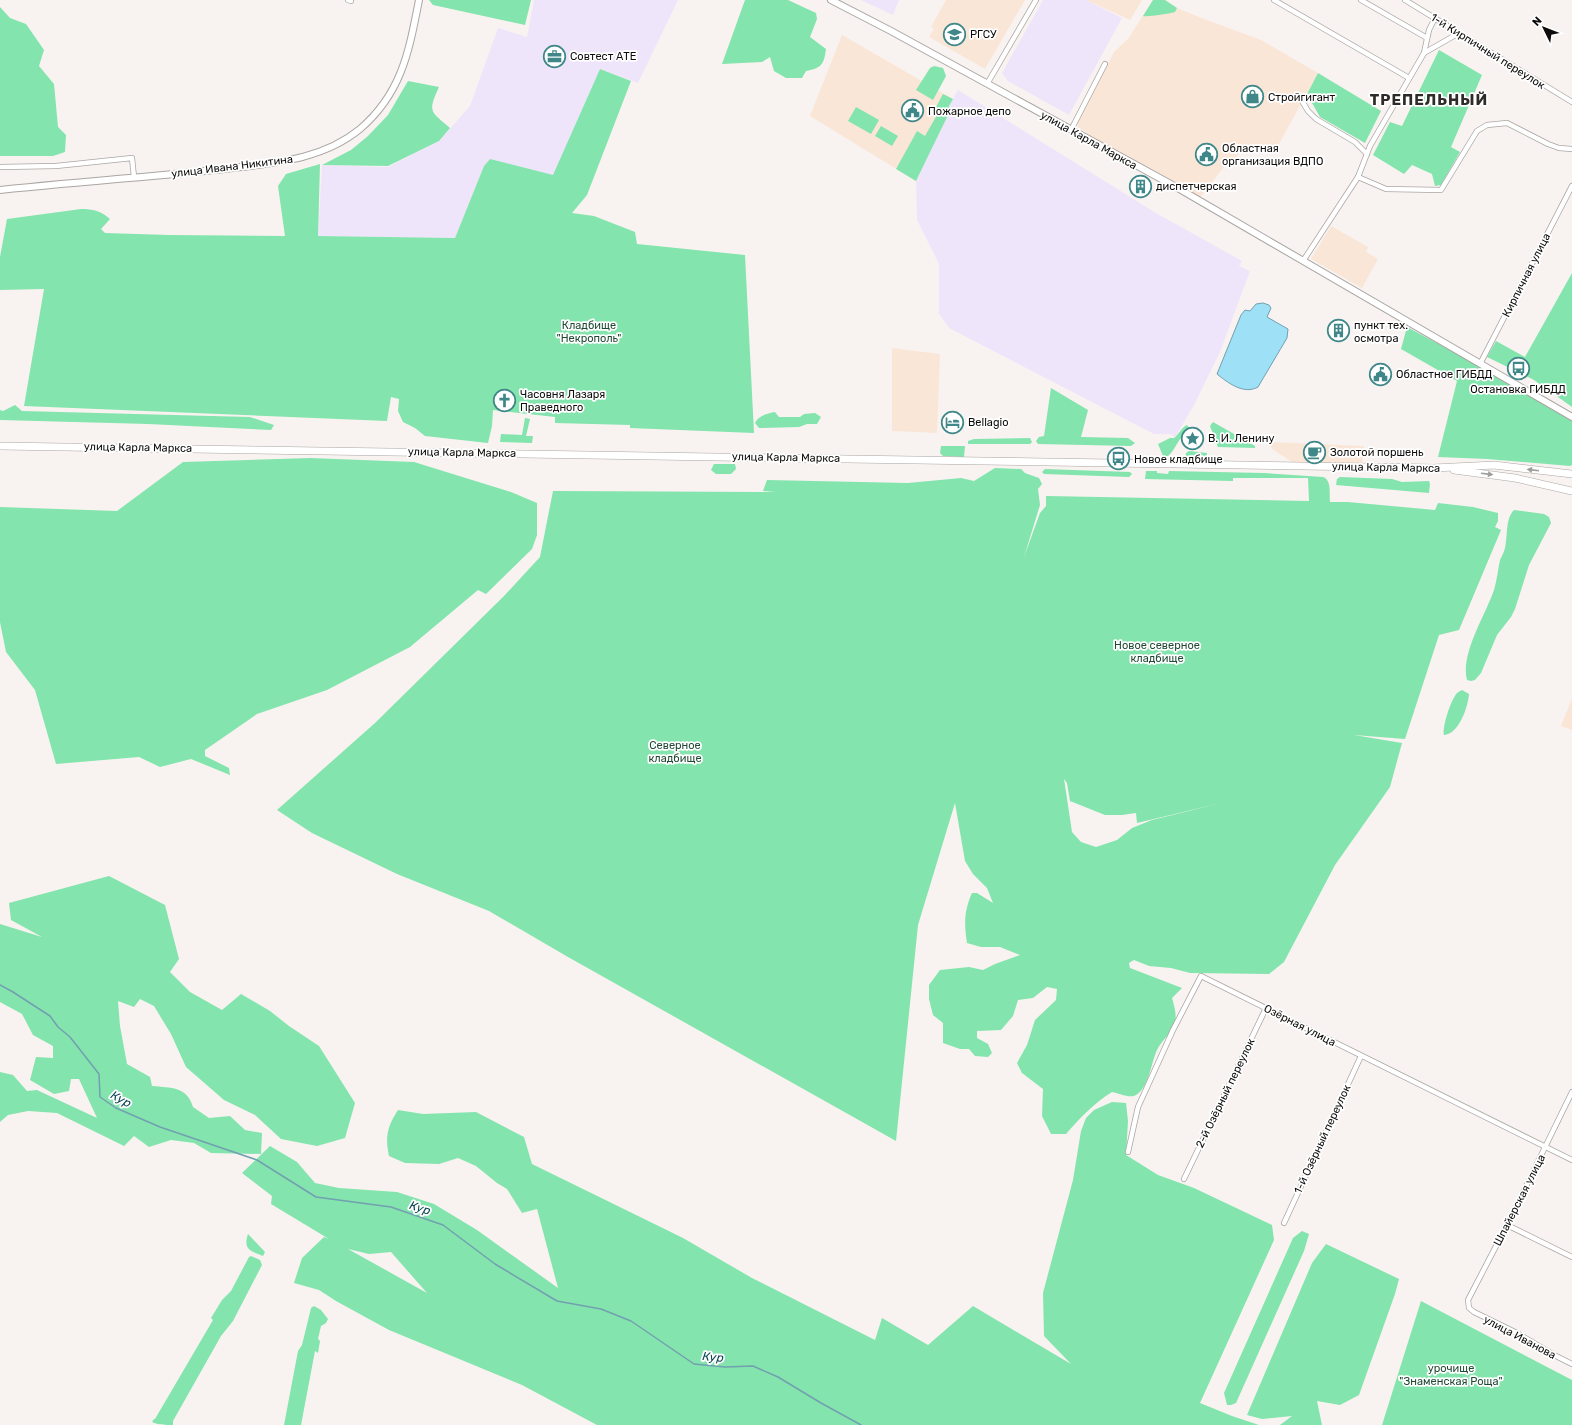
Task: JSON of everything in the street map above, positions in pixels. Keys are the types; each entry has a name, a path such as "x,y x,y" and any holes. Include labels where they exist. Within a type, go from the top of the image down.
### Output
{"main road":[{"name":"улица Ивана Никитина","path":"0,190 204,172 284,162 314,154 347,138 360,129 373,116 392,92 407,57 419,0"},
{"name":"улица Карла Маркса","path":"831,0 891,31 1176,187 1572,417"},
{"name":"улица Карла Маркса","path":"0,446 657,454 1434,468 1494,465 1572,474"},
{"path":"1434,468 1515,478 1572,491"},
{"path":"1562,473 1572,468"}],"street":[{"path":"987,84 1036,0"},
{"path":"1274,0 1409,78"},
{"name":"1-й Кирпичный переулок","path":"1361,0 1427,38"},
{"name":"1-й Кирпичный переулок","path":"1405,0 1572,102"},
{"path":"1303,261 1358,177 1367,154 1424,54 1427,38 1435,18"},
{"path":"1424,54 1458,32"},
{"path":"1071,130 1105,64"},
{"path":"1300,96 1308,111 1316,119 1355,142 1367,154"},
{"path":"1358,177 1386,189 1442,190 1478,131 1487,125 1507,123 1548,144 1559,148 1572,149"},
{"path":"0,167 56,166 132,158 134,177"},
{"name":"Кирпичная улица","path":"1480,364 1572,186"},
{"name":"Озёрная улица","path":"1128,1152 1138,1107 1173,1030 1200,976 1572,1160"},
{"name":"2-й Озёрный переулок","path":"1184,1179 1266,1008"},
{"name":"1-й Озёрный переулок","path":"1284,1222 1361,1056"},
{"name":"Шпайерская улица","path":"1469,1308 1468,1300 1507,1225 1572,1092"},
{"path":"1507,1225 1572,1257"},
{"name":"улица Иванова","path":"1469,1308 1572,1364"}],"shaded area":[{"path":"534,0 678,0 638,83 600,69 553,176 490,159 484,166 455,238 318,236 322,165 388,167 439,141 470,106 498,28 527,37"},
{"path":"861,0 899,0 893,15"},
{"path":"946,0 1025,0 985,69 929,37 934,29 931,27"},
{"path":"1043,0 1086,0 1122,18 1069,115 1008,81 1002,73"},
{"path":"1086,0 1142,0 1130,20"},
{"name":"Стройгигант","path":"1153,0 1165,0 1177,8 1261,40 1318,73 1274,153 1260,147 1254,150 1246,145 1230,165 1227,163 1198,200 1128,161 1078,127 1078,120 1114,52 1128,39"},
{"path":"842,35 953,99 949,106 950,111 916,181 810,116"},
{"path":"958,90 1156,213 1242,261 1239,266 1250,271 1220,352 1194,405 1175,437 1170,434 1154,434 949,328 939,314 939,264 917,220 916,181 950,111 949,106"},
{"path":"1331,226 1368,247 1366,252 1378,259 1362,288 1311,259"},
{"path":"892,348 940,354 937,433 892,431"},
{"path":"1269,442 1364,446 1362,465 1292,462 1272,449"},
{"path":"1572,698 1572,730 1561,726"}],"green space":[{"path":"429,0 531,0 525,25 433,5"},
{"path":"745,0 788,0 816,13 817,19 810,37 826,49 823,62 819,67 806,71 802,78 786,78 774,71 770,57 762,62 722,64"},
{"path":"1153,0 1165,0 1177,8 1175,12 1154,16 1143,16"},
{"path":"0,7 10,18 26,24 44,50 39,66 54,84 58,127 66,135 65,152 53,156 0,156"},
{"path":"1439,50 1482,75 1451,147 1460,152 1441,185 1435,186 1432,174 1412,165 1404,174 1373,155 1390,122 1402,126"},
{"path":"934,66 943,68 946,76 933,100 916,90 930,68"},
{"name":"Кладбище \"Некрополь\"","path":"600,69 631,81 587,195 572,213 594,216 635,232 637,244 745,255 754,433 630,428 630,425 555,423 555,417 493,410 492,426 488,443 425,436 415,428 403,422 398,411 399,399 391,397 387,421 24,406 44,289 0,290 0,257 7,219 85,209 100,212 110,219 101,229 105,233 285,236 278,186 286,174 320,164 318,236 455,238 484,166 490,159 553,175"},
{"path":"1318,73 1381,111 1365,143 1320,117 1307,94"},
{"path":"408,81 439,87 433,102 433,111 450,128 439,141 388,166 322,165 351,150 368,136 388,115"},
{"path":"943,94 953,99 949,106 950,111 916,181 896,169 917,131 925,136 937,115 935,109"},
{"path":"856,107 879,120 871,134 848,121"},
{"path":"881,126 898,136 892,146 875,136"},
{"path":"1572,273 1572,407 1534,380 1487,357 1496,341 1525,357"},
{"path":"1407,327 1526,391 1572,419 1572,465 1438,457 1457,381 1401,349"},
{"path":"1051,388 1088,410 1081,437 1128,438 1135,443 1131,446 1038,444 1036,441 1039,437 1044,436"},
{"path":"15,405 22,411 250,417 274,425 271,430 148,424 0,420 0,410 3,411"},
{"path":"775,412 779,417 800,417 804,414 815,413 821,417 817,424 807,424 799,427 759,428 755,423 766,414"},
{"path":"525,418 530,419 526,436 533,436 532,443 500,442 501,434 522,435"},
{"path":"1213,422 1255,446 1255,448 1218,447 1210,426"},
{"path":"1187,425 1190,429 1188,433 1181,438 1168,456 1163,456 1158,444 1170,438 1174,438"},
{"path":"1030,438 1032,442 1030,444 968,444 968,441 974,439"},
{"path":"941,446 965,446 964,457 943,456 940,453"},
{"path":"1189,451 1207,453 1207,460 1185,459 1186,453"},
{"path":"310,458 414,462 511,492 537,503 537,535 532,549 486,594 478,590 410,647 327,690 257,714 205,750 205,756 229,768 230,775 191,759 160,767 139,757 56,764 35,690 6,652 0,622 0,507 117,511 183,462"},
{"path":"714,464 735,464 736,469 731,474 716,474 711,470"},
{"path":"995,468 1021,469 1025,473 1039,478 1042,484 1038,489 1040,505 1024,557 1040,513 1046,506 1046,496 1309,501 1308,478 1233,478 1233,481 1145,479 1146,471 1157,471 1157,473 1168,474 1169,471 1264,473 1323,477 1329,484 1330,502 1348,502 1435,510 1438,503 1473,507 1498,513 1498,521 1495,527 1501,530 1459,630 1439,635 1405,739 1354,735 1402,743 1390,787 1335,865 1284,962 1269,974 1190,973 1171,968 1149,966 1134,960 1129,963 1130,968 1182,988 1172,998 1176,1019 1174,1026 1158,1048 1147,1080 1141,1091 1134,1096 1112,1092 1088,1111 1066,1134 1051,1134 1042,1116 1043,1089 1022,1073 1017,1063 1027,1045 1035,1020 1056,1000 1057,989 1047,987 1033,998 1018,1000 1013,1016 1001,1030 977,1031 977,1038 988,1044 992,1053 988,1057 975,1056 969,1049 960,1049 943,1043 943,1023 933,1015 929,999 929,985 940,970 969,967 983,970 1020,955 1000,947 981,947 967,943 965,918 967,906 972,893 977,893 993,903 987,888 973,874 965,861 955,803 918,925 896,1141 489,911 397,874 312,833 277,810 375,723 504,596 540,557 553,491 776,492 763,491 767,480 908,483 961,478 974,481","holes":["1064,779 1067,783 1070,801 1105,815 1136,813 1137,823 1225,802 1152,820 1132,828 1117,840 1096,847 1081,842 1072,832"]},
{"path":"1045,469 1130,472 1132,474 1129,477 1044,474 1042,472"},
{"path":"1340,477 1392,479 1402,482 1429,481 1429,493 1336,485 1337,479"},
{"path":"1514,510 1544,514 1549,517 1551,523 1529,565 1511,617 1497,635 1481,673 1475,680 1467,680 1467,658 1470,646 1494,590 1500,560 1505,548 1509,518"},
{"path":"1462,690 1469,694 1465,712 1454,730 1444,735 1445,721 1453,699 1458,692"},
{"path":"109,876 165,905 179,959 170,972 190,992 222,1010 241,994 270,1011 319,1046 355,1103 345,1138 317,1146 281,1139 255,1115 224,1100 186,1067 171,1034 154,1006 140,999 134,1007 118,1001 120,1026 127,1064 150,1077 152,1086 177,1089 187,1095 193,1107 209,1118 230,1116 245,1130 262,1133 261,1154 211,1153 194,1143 171,1140 149,1147 134,1136 124,1146 57,1113 28,1111 8,1115 0,1122 0,1072 13,1075 27,1091 37,1090 97,1118 79,1079 71,1079 69,1091 54,1094 30,1080 36,1057 53,1058 53,1046 33,1035 22,1014 0,1002 0,924 42,937 11,920 9,903"},
{"path":"1112,1102 1126,1103 1128,1121 1126,1155 1158,1175 1194,1188 1272,1225 1274,1240 1200,1403 1259,1425 597,1425 522,1385 389,1330 319,1290 294,1283 302,1258 324,1237 329,1239 271,1204 272,1196 242,1173 270,1146 297,1162 315,1183 339,1188 397,1192 434,1204 477,1230 558,1288 537,1209 522,1213 507,1189 476,1166 458,1158 439,1164 405,1163 389,1156 387,1143 388,1132 391,1122 398,1110 423,1114 476,1112 524,1137 532,1164 683,1238 752,1278 875,1340 882,1318 928,1345 973,1306 1071,1364 1044,1336 1043,1293 1073,1180 1081,1131 1086,1118 1094,1110","holes":["348,1249 369,1254 391,1252 427,1293"]},
{"path":"1302,1231 1309,1234 1304,1251 1236,1403 1227,1405 1224,1393 1293,1238"},
{"path":"248,1234 265,1252 263,1256 254,1253 249,1249 246,1243"},
{"path":"1326,1244 1399,1279 1359,1395 1340,1405 1317,1401 1322,1425 1280,1425 1292,1416 1262,1419 1247,1415 1312,1263"},
{"path":"251,1256 260,1260 262,1265 233,1321 221,1336 173,1421 173,1425 152,1422 213,1320 211,1318 222,1300 231,1291 249,1257"},
{"name":"урочище \"Знаменская Роща\"","path":"1421,1301 1572,1380 1572,1425 1382,1425"},
{"path":"314,1306 321,1310 328,1319 326,1323 321,1326 318,1339 320,1341 318,1353 315,1351 301,1425 284,1425 298,1351 302,1345 311,1308"}],"water":[{"path":"1263,303 1269,305 1271,308 1267,317 1288,329 1287,338 1258,387 1247,390 1242,389 1226,381 1217,374 1241,315 1245,310 1250,311 1256,304"}],"waterway":[{"name":"Кур","path":"0,985 50,1016 58,1027 70,1037 99,1074 100,1097 116,1108 160,1127 257,1160 316,1197 391,1207 443,1225 495,1264 557,1301 601,1309 631,1321 694,1364 725,1367 753,1366 778,1377 861,1425"}],"place":[{"name":"РГСУ","path":"954,34"},
{"name":"Совтест АТЕ","path":"554,56"},
{"name":"Стройгигант","path":"1252,97"},
{"name":"Пожарное депо","path":"912,111"},
{"name":"Областная организация ВДПО","path":"1207,154"},
{"name":"диспетчерская","path":"1141,186"},
{"name":"пункт тех. осмотра","path":"1339,331"},
{"name":"Остановка ГИБДД","path":"1518,369"},
{"name":"Областное ГИБДД","path":"1380,374"},
{"name":"Часовня Лазаря Праведного","path":"504,400"},
{"name":"Bellagio","path":"953,422"},
{"name":"В. И. Ленину","path":"1193,438"},
{"name":"Золотой поршень","path":"1315,452"},
{"name":"Новое кладбище","path":"1118,459"}],"district":[{"name":"ТРЕПЕЛЬНЫЙ","path":"1429,100"}],"park label":[{"name":"Новое северное кладбище","path":"1157,651"},
{"name":"Северное кладбище","path":"675,751"}]}
